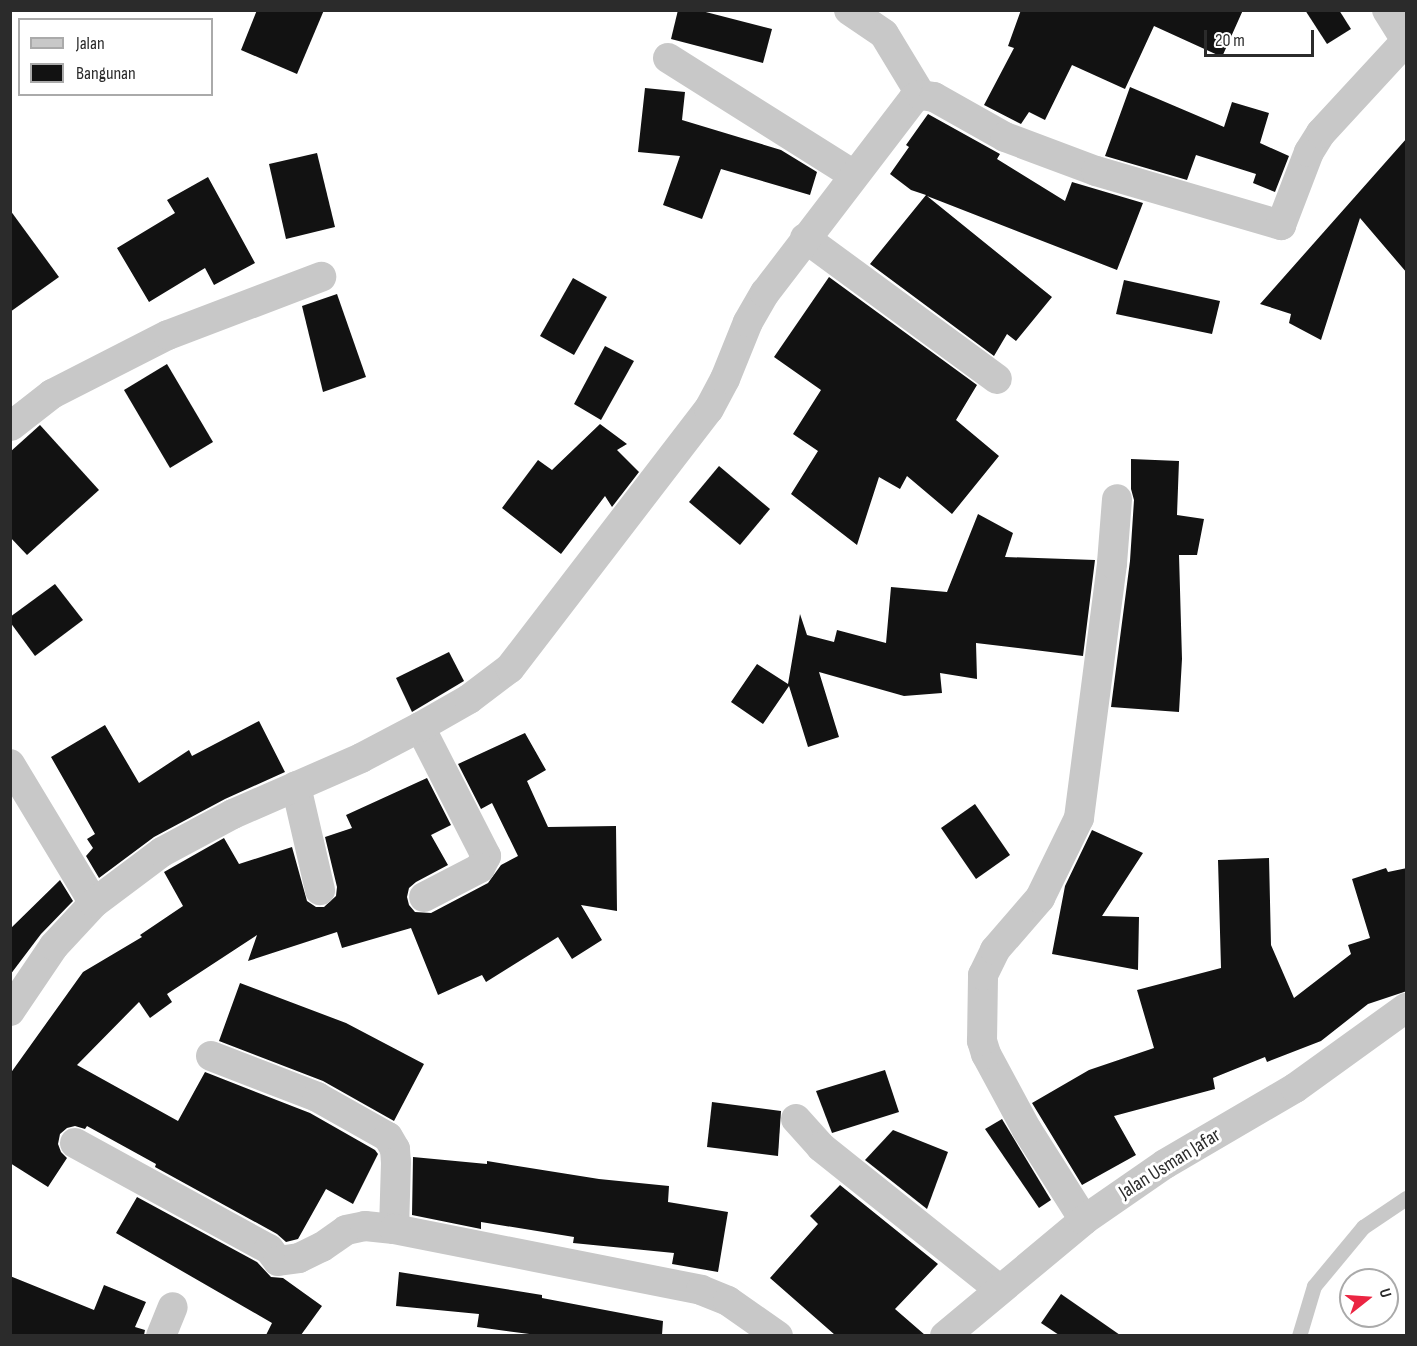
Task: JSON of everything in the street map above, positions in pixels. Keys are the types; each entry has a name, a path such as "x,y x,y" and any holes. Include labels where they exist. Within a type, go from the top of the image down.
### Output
{"street":[{"path":"849,10 875,27 891,42 921,95"},
{"path":"10,1011 54,946 94,903 162,852 232,813 361,758 420,728 494,681 510,668 709,409 725,379 748,321 771,284 909,104 921,95 934,97 1005,137 1096,171 1281,225 1310,152 1321,133 1407,41 1387,10"},
{"path":"668,58 854,175"},
{"path":"805,238 997,379"},
{"path":"11,426 52,394 168,335 321,277"},
{"path":"1084,1220 1027,1130 986,1054 982,1041 983,975 995,950 1040,898 1079,818 1112,563 1117,499"},
{"path":"420,728 486,856 480,868 424,897"},
{"path":"10,764 94,903"},
{"path":"296,786 320,890"},
{"name":"Jalan Usman Jafar","path":"945,1335 1084,1220 1165,1164 1295,1088 1407,1008"},
{"path":"211,1056 316,1097 388,1137 394,1149 396,1162 394,1229"},
{"path":"796,1119 821,1146 999,1289"},
{"path":"75,1143 269,1249 278,1261 299,1258 322,1247 346,1230 365,1226 394,1229 700,1290 728,1301 778,1335"},
{"path":"161,1335 173,1307"}],"lane":[{"path":"1299,1335 1314,1286 1363,1227 1407,1198"}],"building":[{"path":"257,10 324,10 297,74 241,50"},
{"path":"678,10 698,10 772,29 763,63 671,39"},
{"path":"1021,10 1243,10 1222,57 1154,26 1125,89 1072,65 1045,120 1029,112 1021,124 984,105 1014,48 1008,46"},
{"path":"1305,10 1339,10 1351,29 1327,44"},
{"path":"1130,87 1224,127 1232,102 1269,113 1260,143 1289,156 1275,192 1253,183 1256,174 1196,155 1187,180 1105,156"},
{"path":"645,88 685,92 682,120 781,150 817,172 810,195 721,169 702,219 663,205 680,156 638,152"},
{"path":"928,114 1000,154 997,159 1065,201 1072,182 1143,203 1117,270 927,196 1052,297 1016,341 1007,334 994,356 870,264 926,195 911,190 890,174 909,147 906,145"},
{"path":"1407,138 1407,273 1360,218 1321,340 1289,323 1291,314 1260,304"},
{"path":"317,153 335,227 286,239 269,164"},
{"path":"208,177 255,263 214,285 205,268 149,302 117,248 175,213 167,200"},
{"path":"10,210 59,277 10,312"},
{"path":"829,277 977,385 956,420 999,456 952,514 907,476 900,489 879,477 857,545 791,494 818,451 793,434 821,390 774,357"},
{"path":"573,278 607,297 574,355 540,336"},
{"path":"1124,280 1220,301 1212,334 1116,314"},
{"path":"337,294 366,377 323,392 302,306"},
{"path":"605,346 634,361 601,420 574,404"},
{"path":"167,364 213,442 170,468 124,390"},
{"path":"600,424 627,444 617,450 639,472 612,507 605,496 561,554 502,508 538,460 552,470"},
{"path":"40,425 99,490 27,555 10,537 10,452"},
{"path":"1131,459 1179,461 1177,515 1204,519 1197,555 1179,555 1182,659 1179,712 1111,707 1130,561 1134,500 1131,489"},
{"path":"719,466 770,509 740,545 689,502"},
{"path":"978,514 1013,533 1005,557 1095,560 1083,656 976,643 977,679 940,673 942,693 904,696 819,672 839,737 808,747 789,686 763,724 731,702 757,664 788,684 800,614 807,635 834,642 837,630 886,643 891,587 947,592"},
{"path":"55,584 83,620 35,656 10,622 10,617"},
{"path":"449,652 464,681 412,712 396,678"},
{"path":"259,721 285,772 225,799 154,837 99,878 86,856 93,848 87,839 95,834 51,757 105,725 139,783 189,750 192,756"},
{"path":"525,733 546,770 527,781 548,827 616,826 617,911 581,905 602,940 572,959 558,937 486,982 482,975 438,995 411,928 342,948 337,932 248,961 257,935 167,994 172,1002 150,1018 139,1002 77,1065 178,1121 205,1072 310,1113 375,1150 378,1154 353,1204 326,1189 298,1239 286,1242 277,1234 155,1167 156,1164 87,1126 85,1129 75,1126 67,1128 60,1134 58,1144 61,1152 67,1158 48,1187 10,1163 10,1074 83,972 142,937 140,935 183,906 164,872 224,838 239,864 292,847 307,901 316,907 324,907 336,896 337,887 325,837 352,828 346,815 427,778 451,825 431,835 448,865 416,882 409,888 407,897 409,905 415,912 431,913 488,883 501,865 518,856 492,803 481,809 458,764"},
{"path":"975,804 1010,855 976,879 941,828"},
{"path":"1092,830 1143,853 1102,916 1139,917 1138,970 1052,954 1065,886"},
{"path":"1269,858 1271,945 1294,998 1351,954 1348,945 1370,938 1352,879 1386,868 1388,872 1407,868 1407,991 1368,1004 1321,1041 1267,1062 1265,1057 1213,1078 1215,1089 1114,1116 1136,1155 1082,1185 1032,1103 1089,1070 1154,1048 1137,990 1221,968 1218,860"},
{"path":"60,880 73,901 41,934 10,975 10,929"},
{"path":"240,983 346,1023 424,1064 394,1121 323,1081 219,1041"},
{"path":"885,1070 899,1112 832,1133 816,1091"},
{"path":"712,1102 781,1111 778,1156 707,1147"},
{"path":"1002,1119 1051,1200 1039,1208 985,1129"},
{"path":"893,1130 948,1152 927,1209 865,1160"},
{"path":"413,1157 487,1164 487,1161 599,1179 669,1186 668,1202 728,1212 718,1272 672,1264 674,1253 573,1243 574,1237 481,1222 481,1229 412,1215"},
{"path":"840,1185 938,1264 895,1309 925,1335 835,1335 770,1278 818,1224 810,1216"},
{"path":"137,1197 257,1262 271,1277 283,1278 322,1306 301,1335 266,1335 272,1323 116,1233"},
{"path":"399,1272 542,1295 542,1298 663,1321 662,1335 537,1335 477,1327 479,1314 396,1306"},
{"path":"10,1276 94,1310 104,1285 146,1302 135,1327 145,1330 144,1335 10,1335"},
{"path":"1061,1294 1120,1335 1059,1335 1041,1323"}]}
